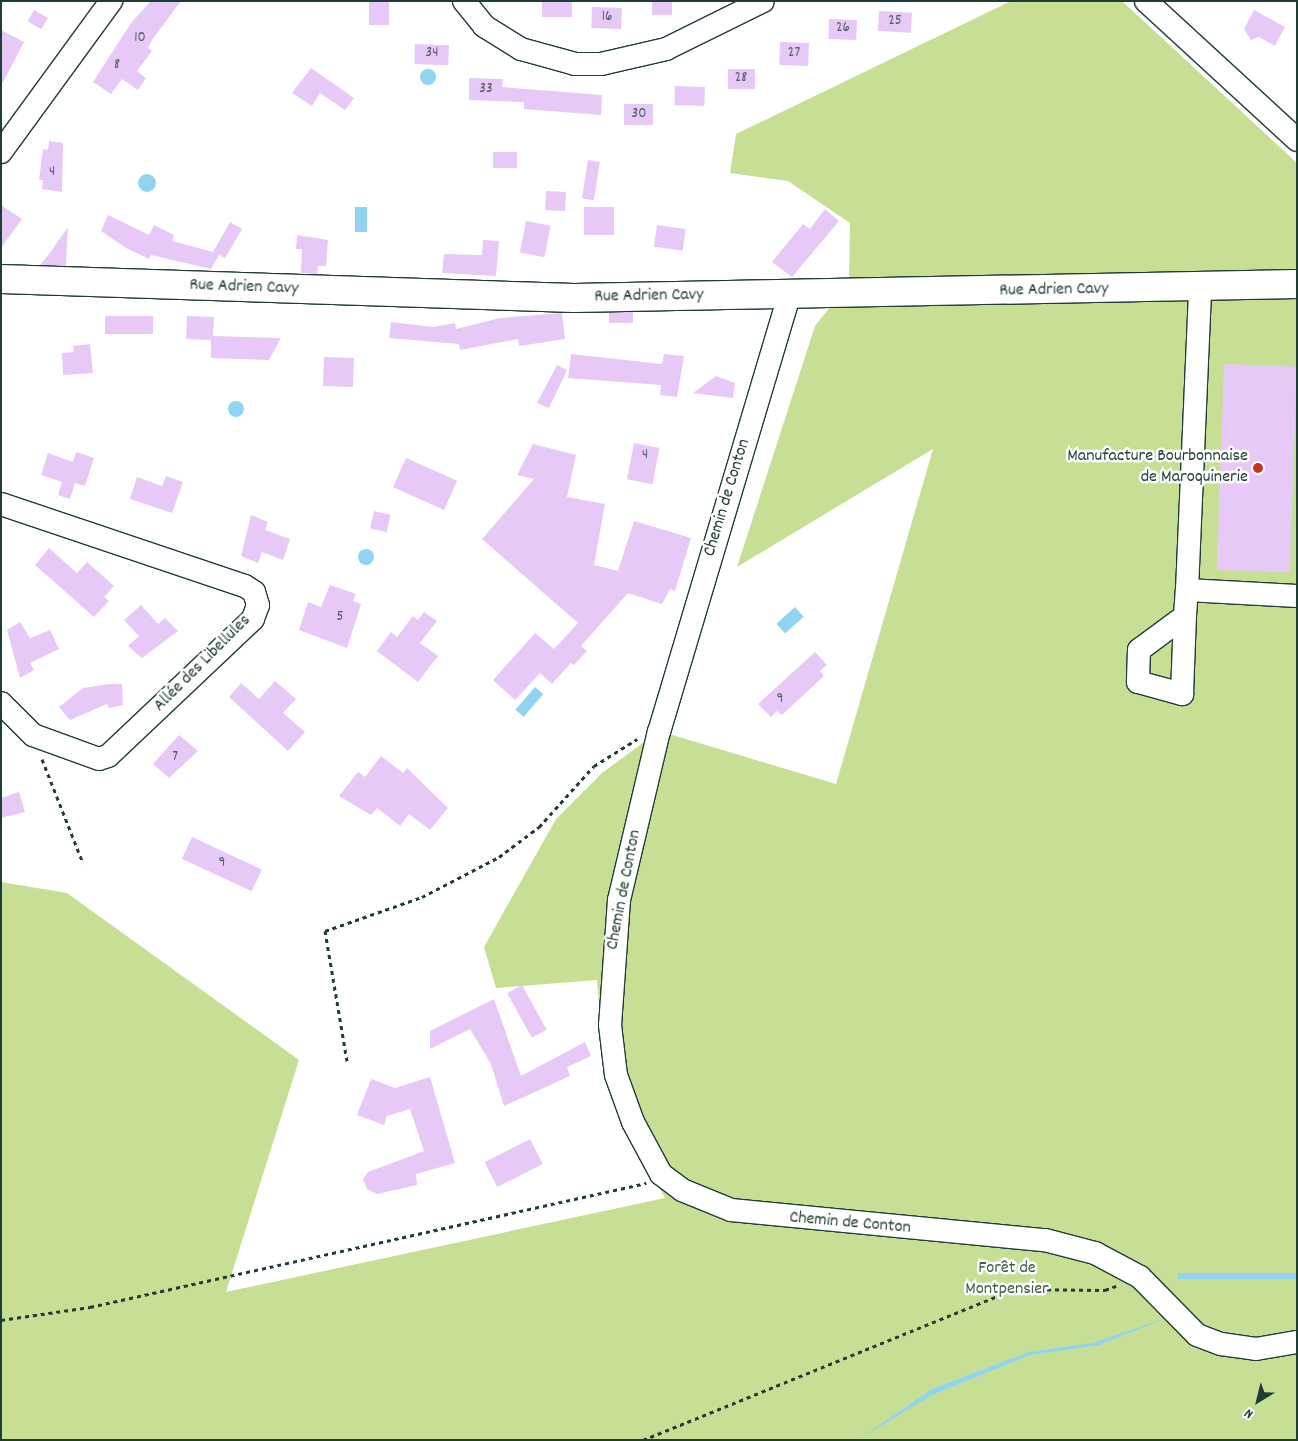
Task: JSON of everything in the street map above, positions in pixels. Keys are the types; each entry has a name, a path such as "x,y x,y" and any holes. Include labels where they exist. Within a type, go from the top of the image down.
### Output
{"main road":[{"name":"Rue Adrien Cavy","path":"1,279 574,298 789,296 1200,288 1297,284"}],"street":[{"path":"1,152 111,1"},
{"path":"464,1 484,26 521,49 575,64 601,64 666,49 763,1"},
{"path":"1146,1 1297,140"},
{"path":"1186,616 1200,288"},
{"name":"Chemin de Conton","path":"789,296 658,731 620,900 610,1025 616,1075 633,1122 661,1174 682,1190 731,1210 784,1218 1045,1240 1095,1253 1140,1277 1197,1335 1221,1344 1256,1349 1297,1342"},
{"name":"Allée des Libellules","path":"1,504 245,586 254,592 258,605 253,618 108,756 99,759 33,735"},
{"path":"1187,590 1297,596"},
{"path":"1,703 33,735"}],"path":[{"path":"347,1061 325,931 422,897 499,856 539,827 594,766 627,743 658,731"},
{"path":"33,735 83,863"},
{"path":"1,1320 109,1303 648,1182 661,1174"},
{"path":"643,1440 1015,1289 1105,1290 1140,1277"}],"green space":[{"name":"Forêt de Montpensier","path":"1011,1 1122,1 1297,163 1297,1440 1,1440 1,882 67,893 299,1060 226,1292 665,1198 635,1147 604,1065 597,980 496,988 484,947 556,819 602,773 659,731 836,784 933,449 737,567 815,326 849,283 850,223 788,181 730,173 736,134"}],"water":[{"path":"425,69 431,69 436,74 434,83 425,85 420,80 420,74"},
{"path":"143,174 151,174 156,179 154,190 143,192 138,187 138,179"},
{"path":"355,207 367,207 367,232 355,232"},
{"path":"233,401 239,401 244,406 242,415 233,417 228,412 228,406"},
{"path":"363,549 369,549 374,554 372,563 363,565 358,560 358,554"},
{"path":"795,607 804,617 785,633 776,624"},
{"path":"535,687 543,694 524,717 515,710"},
{"path":"1178,1273 1297,1273 1297,1279 1178,1279"},
{"path":"1174,1315 1099,1345 1030,1355 932,1395 858,1440 932,1389 1029,1352 1093,1343"}],"building":[{"path":"151,1 181,1 148,48 152,51 137,71 146,78 138,90 122,79 111,94 93,82 131,23"},
{"path":"369,1 389,1 389,25 369,25"},
{"path":"542,1 572,1 572,17 542,17"},
{"path":"652,1 672,1 672,15 652,15"},
{"path":"592,7 622,8 621,29 591,28"},
{"path":"34,10 48,18 41,29 28,21"},
{"path":"1254,10 1285,27 1275,46 1259,37 1251,40 1244,29"},
{"path":"879,11 912,13 911,33 878,31"},
{"path":"829,19 857,20 856,40 828,39"},
{"path":"1,30 24,42 1,86"},
{"path":"780,42 809,43 808,66 779,65"},
{"path":"415,44 449,45 448,65 414,64"},
{"path":"311,68 354,98 345,110 320,93 312,106 292,93"},
{"path":"728,69 755,69 755,89 728,89"},
{"path":"469,78 503,79 502,87 602,95 601,115 524,109 524,102 469,100"},
{"path":"675,86 705,87 704,106 674,105"},
{"path":"624,104 653,104 653,125 624,125"},
{"path":"49,141 63,143 62,192 42,189 43,180 39,180 43,149 48,150"},
{"path":"493,152 517,152 517,168 493,168"},
{"path":"588,160 600,162 594,200 582,199"},
{"path":"546,191 566,192 565,211 545,210"},
{"path":"1,205 22,219 1,248"},
{"path":"584,207 614,207 614,235 584,235"},
{"path":"825,209 839,221 792,277 772,262 803,224 810,229"},
{"path":"108,215 149,235 154,225 174,235 172,241 213,252 230,222 242,229 225,258 219,255 211,269 151,255 149,259 126,248 101,231"},
{"path":"526,221 551,226 544,257 520,252"},
{"path":"657,225 686,229 683,251 654,247"},
{"path":"68,227 66,266 40,265 49,254"},
{"path":"297,235 328,240 326,266 318,266 317,274 301,273 302,249 296,249"},
{"path":"483,240 499,241 496,276 442,273 444,254 482,255"},
{"path":"609,312 633,312 633,323 609,323"},
{"path":"562,313 565,339 519,346 518,339 460,350 459,344 389,338 391,322 433,327 455,323 456,329 500,318"},
{"path":"105,316 153,316 153,334 105,334"},
{"path":"187,316 214,317 213,336 281,338 269,360 211,358 211,340 186,339"},
{"path":"90,344 93,373 63,375 62,353 74,352 73,346"},
{"path":"571,354 662,364 664,354 684,356 677,397 660,395 661,385 568,378"},
{"path":"324,357 354,358 353,387 323,386"},
{"name":"Manufacture Bourbonnaise de Maroquinerie","path":"1224,364 1297,367 1290,572 1217,570"},
{"path":"557,365 567,370 549,408 537,403"},
{"path":"716,376 735,383 733,398 693,393"},
{"path":"634,443 660,448 652,484 627,479"},
{"path":"533,444 576,455 567,497 605,504 594,565 618,571 634,521 691,538 675,591 670,589 662,604 628,593 581,646 587,651 574,665 571,663 552,684 540,673 515,700 493,680 535,633 554,649 578,623 482,539 534,479 517,475"},
{"path":"76,452 94,458 85,486 75,483 70,499 58,495 62,482 41,475 48,453 73,462"},
{"path":"406,458 457,481 444,510 393,487"},
{"path":"166,476 183,482 172,513 130,499 137,477 162,486"},
{"path":"374,511 391,515 387,532 370,529"},
{"path":"251,515 268,522 265,530 290,539 283,560 262,552 258,563 241,556"},
{"path":"49,548 77,573 87,562 114,586 104,597 109,601 94,617 35,565"},
{"path":"330,585 356,594 353,601 361,604 347,648 299,630 308,602 321,607"},
{"path":"141,605 158,624 165,618 178,631 142,658 128,646 139,636 124,620"},
{"path":"424,612 437,621 420,643 438,656 418,682 377,651 391,632 397,637 413,616 418,620"},
{"path":"20,622 30,638 50,630 59,649 30,663 34,670 20,678 7,630"},
{"path":"815,652 827,665 820,671 824,676 782,715 777,711 771,717 758,704"},
{"path":"275,681 296,699 283,713 305,732 288,751 229,697 241,683 259,699"},
{"path":"122,684 123,705 109,708 107,704 70,720 59,707 83,688"},
{"path":"179,735 198,751 169,778 153,764"},
{"path":"381,756 403,773 407,768 448,808 430,830 409,814 400,826 377,808 371,815 339,796 358,772 365,777"},
{"path":"19,792 25,812 1,818 1,798"},
{"path":"192,837 262,870 252,891 182,859"},
{"path":"522,985 547,1030 532,1038 507,993"},
{"path":"494,999 521,1076 585,1042 591,1056 567,1067 570,1076 504,1106 491,1064 470,1029 430,1049 430,1031"},
{"path":"430,1077 455,1163 416,1174 417,1185 377,1194 367,1189 363,1179 368,1172 424,1151 410,1109 387,1116 384,1125 357,1115 371,1079 395,1088"},
{"path":"530,1139 543,1164 497,1187 485,1162"}],"place":[{"name":"Manufacture Bourbonnaise de Maroquinerie","path":"1258,468"}]}
